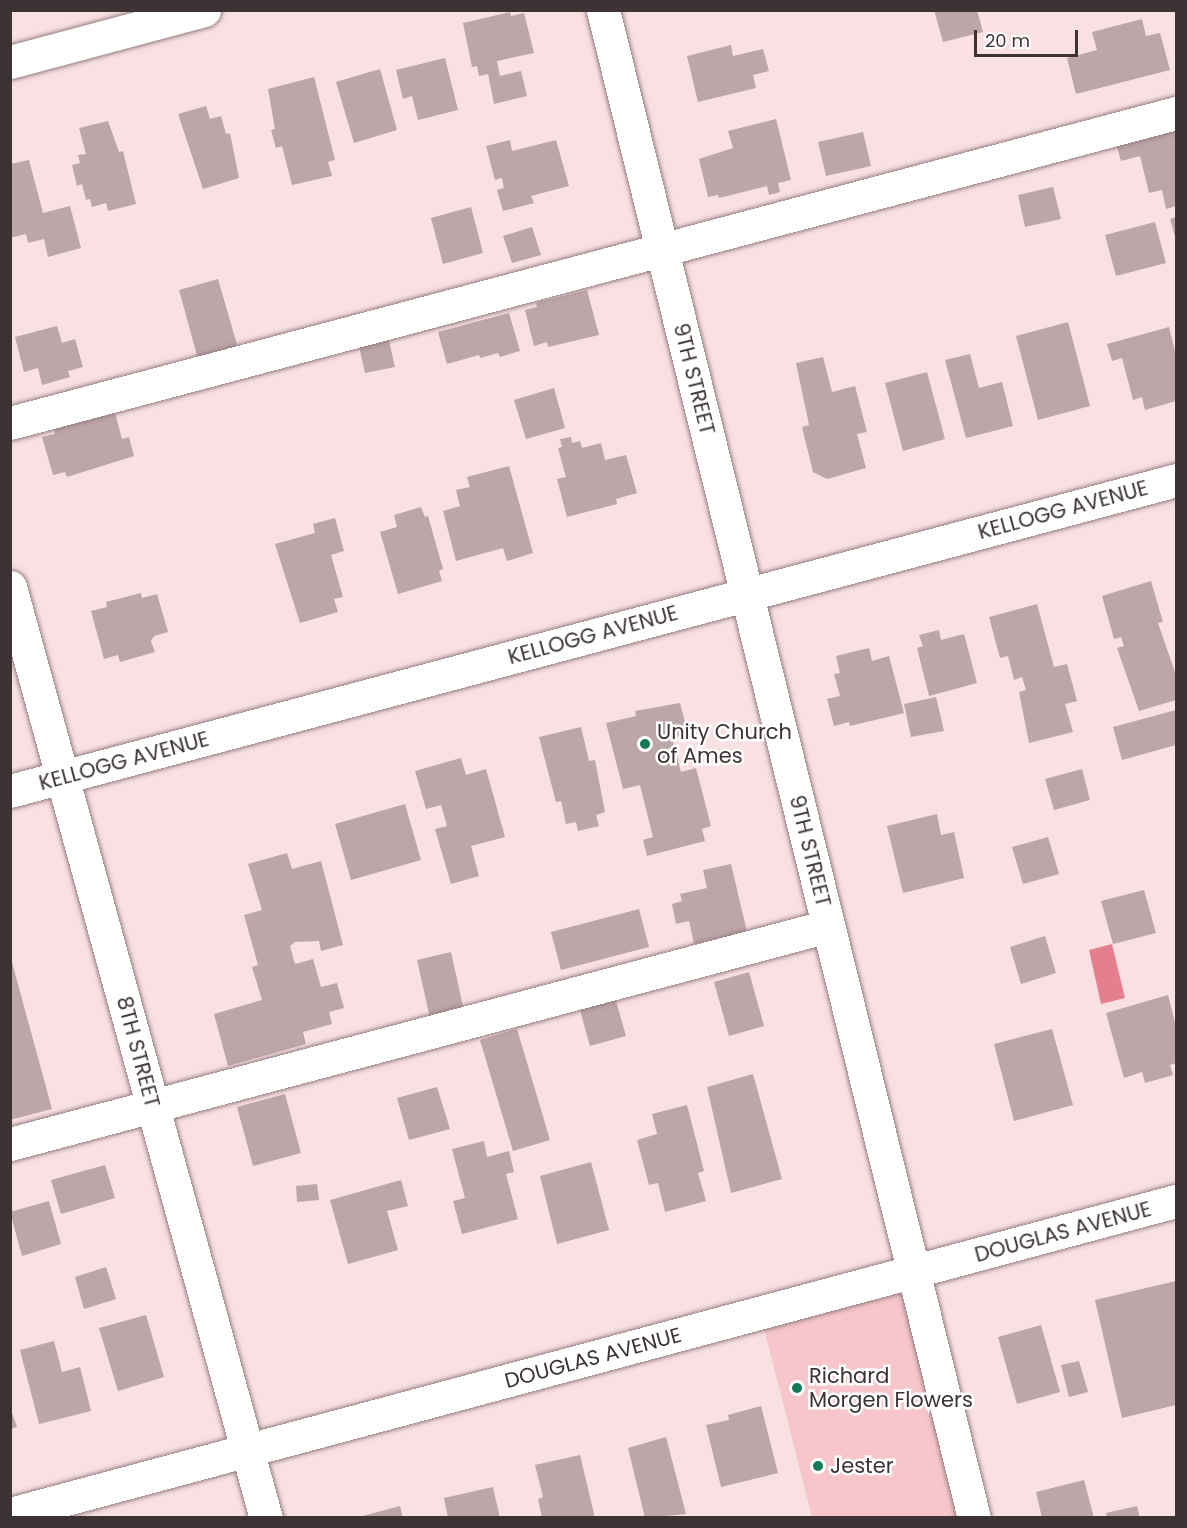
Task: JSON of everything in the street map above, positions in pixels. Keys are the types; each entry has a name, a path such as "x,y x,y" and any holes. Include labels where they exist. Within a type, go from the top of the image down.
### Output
{"street":[{"path":"10,62 204,10"},
{"name":"9TH STREET","path":"603,10 974,1518"},
{"path":"10,423 663,252 1176,113"},
{"name":"KELLOGG AVENUE","path":"10,791 1176,480"},
{"name":"8TH STREET","path":"10,587 266,1518"},
{"path":"10,1144 828,926"},
{"name":"DOUGLAS AVENUE","path":"10,1515 1176,1201"}],"shaded area":[{"path":"1112,944 1125,998 1101,1004 1089,950"},
{"path":"914,1271 974,1517 812,1517 760,1313"}],"building":[{"path":"934,10 977,10 983,32 943,42"},
{"path":"510,12 511,16 524,13 534,53 497,61 500,76 521,71 527,96 494,104 488,74 479,76 477,66 472,67 463,23"},
{"path":"1142,19 1146,36 1160,33 1170,70 1076,94 1067,58 1097,50 1092,32"},
{"path":"731,45 733,56 763,49 769,71 753,75 756,88 698,102 687,56"},
{"path":"445,58 458,110 418,120 412,96 403,99 396,70"},
{"path":"380,69 397,130 354,143 336,82"},
{"path":"314,77 335,160 328,162 332,176 292,185 282,146 276,148 271,130 275,129 268,89"},
{"path":"206,106 210,119 221,116 226,134 230,133 239,178 203,189 178,114"},
{"path":"776,119 791,180 778,183 780,192 769,195 767,186 719,198 718,195 708,197 699,159 733,148 728,131"},
{"path":"108,121 119,152 123,151 136,204 108,211 106,203 92,207 90,199 86,200 82,184 77,186 72,165 80,163 78,155 86,154 79,128"},
{"path":"1176,125 1176,206 1166,209 1162,190 1149,193 1140,156 1121,161 1115,140"},
{"path":"863,132 871,166 826,176 818,142"},
{"path":"510,140 512,151 556,140 569,186 531,196 534,203 503,211 497,190 504,188 502,178 495,180 486,146"},
{"path":"29,160 43,213 70,206 81,248 48,257 44,239 28,243 26,234 10,238 10,164"},
{"path":"1053,187 1061,219 1025,227 1018,195"},
{"path":"471,207 483,253 443,264 431,218"},
{"path":"1176,217 1176,240 1170,219"},
{"path":"1155,222 1166,263 1116,276 1105,235"},
{"path":"532,227 541,255 512,263 503,236"},
{"path":"218,279 238,348 198,359 179,290"},
{"path":"587,290 599,335 548,347 547,342 534,346 525,310 537,307 536,303"},
{"path":"509,313 520,351 500,357 498,353 480,358 479,355 447,364 438,332"},
{"path":"1068,322 1090,406 1038,420 1016,336"},
{"path":"57,326 62,343 75,339 83,367 68,371 70,377 42,385 38,368 24,372 15,337"},
{"path":"1169,327 1176,355 1176,401 1145,410 1142,397 1133,400 1122,358 1112,361 1107,344"},
{"path":"387,332 395,367 365,373 357,338"},
{"path":"970,354 979,388 1002,382 1013,426 966,438 945,360"},
{"path":"823,357 832,392 855,386 867,432 857,434 866,468 827,479 813,472 802,427 809,425 796,363"},
{"path":"927,372 945,439 903,451 885,383"},
{"path":"554,388 565,428 526,439 514,400"},
{"path":"115,413 122,439 129,437 134,456 67,477 65,472 53,475 42,437 55,434 54,429"},
{"path":"571,437 572,443 580,441 582,448 601,443 605,460 626,455 637,493 616,499 617,504 567,517 557,479 566,477 558,448 562,447 560,439"},
{"path":"509,466 533,553 507,561 503,548 456,561 443,511 460,506 456,490 470,487 467,477"},
{"path":"421,507 425,517 428,516 443,569 439,571 442,581 398,594 380,532 397,527 394,515"},
{"path":"335,518 344,551 331,555 343,597 334,599 338,612 300,623 275,544 315,533 313,524"},
{"path":"1151,581 1163,622 1158,623 1176,675 1176,700 1139,711 1117,648 1124,646 1121,637 1114,639 1102,596"},
{"path":"141,593 142,598 157,594 168,632 154,636 151,641 155,652 120,662 118,655 104,659 91,611 107,607 106,602"},
{"path":"1037,604 1054,667 1067,664 1077,701 1065,704 1073,732 1029,743 1019,692 1026,690 1022,677 1014,680 1008,656 1000,658 989,617"},
{"path":"939,630 941,640 964,634 977,683 929,696 917,648 923,646 919,635"},
{"path":"869,648 872,661 889,656 904,713 850,726 849,722 834,726 827,699 840,696 834,674 840,673 836,656"},
{"path":"936,697 944,731 911,737 904,704"},
{"path":"680,703 688,734 672,738 681,772 696,768 711,826 702,829 705,841 647,856 643,840 653,837 640,785 623,789 606,723 636,716 635,711"},
{"path":"1176,710 1176,745 1122,760 1113,727"},
{"path":"581,727 589,761 595,760 605,812 596,815 599,826 578,831 576,822 566,824 561,801 556,802 539,737"},
{"path":"461,758 466,775 486,769 505,837 471,846 479,876 451,884 435,829 447,826 441,805 426,809 415,771"},
{"path":"1082,769 1090,800 1054,810 1045,779"},
{"path":"405,804 421,860 351,880 335,824"},
{"path":"937,814 941,835 954,832 964,878 903,893 887,826"},
{"path":"1048,837 1059,874 1023,884 1012,847"},
{"path":"287,853 292,869 321,861 343,945 321,951 319,941 295,942 290,946 295,964 313,959 321,987 337,983 344,1008 329,1012 332,1024 303,1032 306,1044 228,1066 214,1014 262,1000 252,967 258,965 244,915 262,910 248,864"},
{"path":"731,864 747,932 694,944 689,921 676,924 672,904 682,901 680,894 707,888 703,870"},
{"path":"1144,890 1156,933 1113,944 1101,901"},
{"path":"639,909 649,947 561,970 551,932"},
{"path":"1045,936 1056,973 1021,984 1010,947"},
{"path":"451,952 464,1011 430,1018 417,960"},
{"path":"10,955 52,1109 10,1120"},
{"path":"749,972 764,1026 729,1036 714,982"},
{"path":"614,994 626,1036 590,1046 578,1003"},
{"path":"1168,995 1176,1026 1176,1063 1170,1065 1173,1075 1145,1083 1142,1072 1124,1078 1106,1013"},
{"path":"517,1029 550,1140 513,1151 480,1040"},
{"path":"1052,1029 1073,1105 1014,1121 994,1044"},
{"path":"753,1074 782,1179 731,1193 707,1087"},
{"path":"437,1087 450,1129 409,1140 397,1098"},
{"path":"285,1094 301,1153 253,1166 237,1107"},
{"path":"687,1105 704,1171 698,1173 706,1201 665,1212 658,1183 649,1185 637,1140 657,1134 652,1114"},
{"path":"484,1141 487,1157 509,1151 514,1172 506,1174 518,1219 462,1234 453,1201 465,1198 452,1149"},
{"path":"591,1162 609,1230 557,1244 540,1176"},
{"path":"105,1165 115,1198 61,1214 51,1180"},
{"path":"401,1180 408,1206 387,1211 398,1250 348,1264 330,1200"},
{"path":"317,1184 319,1200 297,1202 296,1186"},
{"path":"49,1201 61,1244 22,1256 10,1212"},
{"path":"106,1267 116,1299 84,1309 75,1277"},
{"path":"1176,1281 1176,1405 1122,1418 1095,1300"},
{"path":"146,1315 164,1377 118,1391 99,1328"},
{"path":"1041,1325 1060,1392 1017,1404 998,1337"},
{"path":"54,1341 62,1372 80,1367 91,1411 39,1424 20,1350"},
{"path":"1079,1361 1088,1392 1069,1397 1061,1365"},
{"path":"761,1406 778,1473 721,1487 706,1425 729,1420 728,1415"},
{"path":"10,1407 17,1427 10,1429"},
{"path":"666,1437 686,1514 645,1518 628,1448"},
{"path":"580,1455 595,1518 542,1518 538,1499 543,1497 535,1465"},
{"path":"1084,1480 1094,1518 1042,1518 1036,1492"},
{"path":"493,1487 500,1518 448,1518 444,1498"},
{"path":"400,1506 403,1518 359,1518 359,1517"},
{"path":"1137,1506 1140,1518 1107,1518 1106,1513"}],"place":[{"name":"Unity Church of Ames","path":"645,744"},
{"name":"Richard Morgen Flowers","path":"797,1388"},
{"name":"Jester","path":"818,1466"}]}
